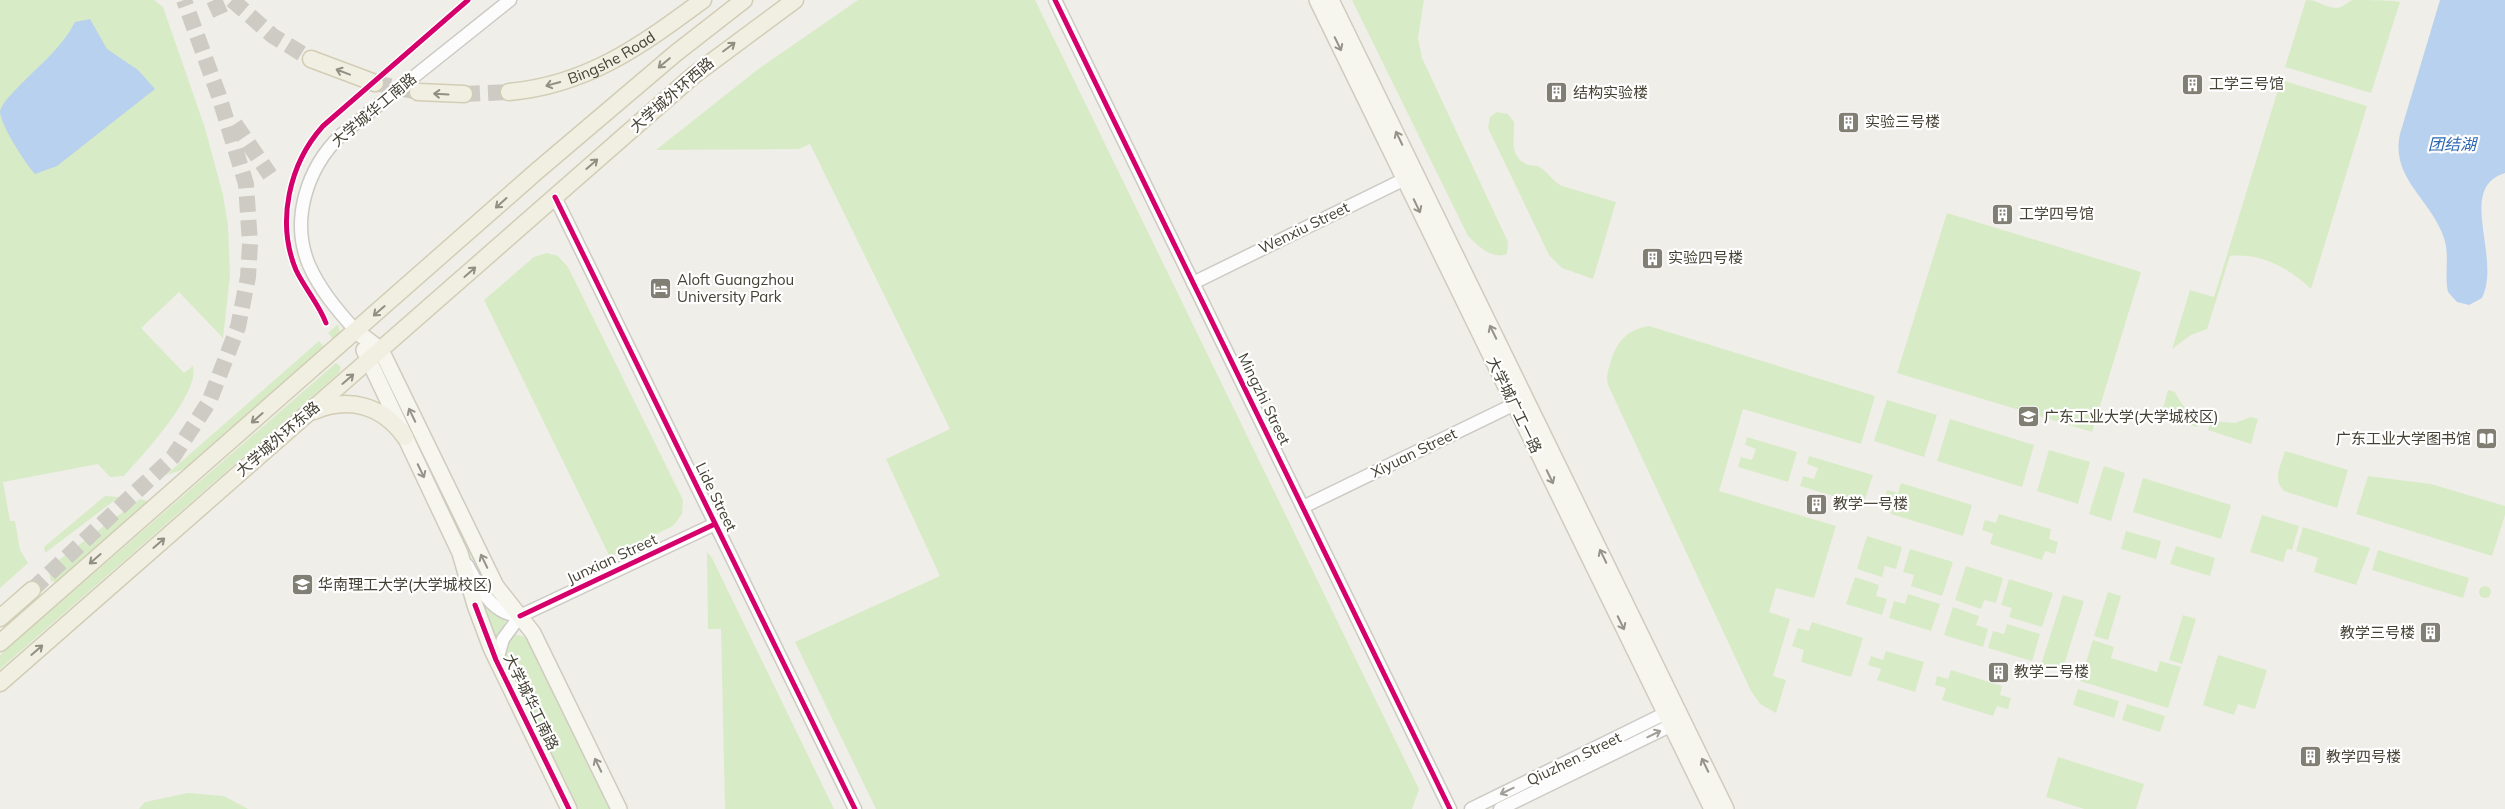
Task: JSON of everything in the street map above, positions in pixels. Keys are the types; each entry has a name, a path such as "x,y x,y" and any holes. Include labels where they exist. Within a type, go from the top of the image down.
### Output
{"main road":[{"name":"Bingshe Road","path":"509,92 558,82 609,63 645,44 704,0"},
{"name":"大学城外环西路","path":"538,171 676,53 744,0"},
{"name":"大学城外环西路","path":"555,197 709,63 795,0"},
{"name":"大学城广工一路","path":"1317,0 1410,176"},
{"name":"大学城广工一路","path":"1331,0 1410,176 1520,402 1674,717 1726,809"},
{"path":"310,59 376,83"},
{"path":"418,92 464,94"},
{"name":"大学城外环东路","path":"0,643 538,171"},
{"name":"大学城外环东路","path":"0,683 555,197"},
{"name":"大学城华工南路","path":"356,331 375,355 496,586 533,633 619,809"},
{"name":"大学城华工南路","path":"375,355 405,437 460,553 475,604 497,660 569,809"},
{"path":"305,415 332,406 363,406 380,412 390,419 405,437"},
{"path":"0,618 32,590"},
{"name":"大学城广工一路","path":"1674,717 1712,809"}],"street":[{"name":"大学城华工南路","path":"356,331 328,298 312,272 306,257 301,218 304,200 312,175 326,151 341,135 510,0"},
{"name":"Mingzhi Street","path":"1055,0 1450,809"},
{"name":"Wenxiu Street","path":"1193,282 1410,176"},
{"name":"Lide Street","path":"555,197 855,809"},
{"name":"Xiyuan Street","path":"1302,508 1520,402"},
{"name":"Junxian Street","path":"497,660 503,638 520,616 715,524"},
{"path":"460,553 491,603 507,614 520,616"},
{"name":"Qiuzhen Street","path":"1470,809 1674,717"},
{"name":"Qiuzhen Street","path":"1500,809 1674,717"}],"green space":[{"path":"0,0 154,0 163,7 205,128 223,195 228,225 230,276 223,338 179,292 141,328 184,373 193,366 193,378 188,392 168,424 124,476 110,477 98,464 3,482 10,521 15,521 20,550 28,563 0,588"},
{"path":"858,0 1035,0 1419,789 1412,809 876,809 795,642 940,576 886,459 950,429 810,144 799,149 656,150 757,70"},
{"path":"1352,0 1424,0 1418,38 1422,58 1508,242 1507,254 1491,254 1468,236"},
{"path":"2306,0 2335,8 2341,7 2353,0 2400,2 2371,93 2285,67"},
{"path":"2281,80 2367,106 2311,289 2303,281 2274,264 2252,257 2230,256 2207,329 2191,335 2172,349 2190,290 2214,297"},
{"path":"1497,112 1508,114 1514,122 1514,146 1520,160 1528,165 1539,167 1562,186 1616,202 1593,279 1562,268 1549,255 1488,128 1490,117"},
{"path":"1947,213 2141,272 2092,432 1897,373"},
{"path":"547,253 558,256 568,267 683,500 682,514 673,526 610,557 484,300 534,257"},
{"path":"338,324 340,333 334,340 328,333"},
{"path":"1649,326 1875,396 1861,444 1743,409 1719,491 1836,526 1814,598 1776,588 1769,612 1790,619 1773,676 1786,680 1776,713 1760,704 1751,691 1608,385 1609,367 1613,354 1620,342 1635,330"},
{"path":"319,341 325,348 188,468 166,475"},
{"path":"336,363 341,367 339,373 0,669 0,655"},
{"path":"2168,390 2175,392 2185,407 2200,418 2197,427 2161,416"},
{"path":"1887,400 1937,415 1924,457 1874,441"},
{"path":"2251,417 2258,419 2251,444 2208,430 2211,421 2235,423"},
{"path":"1950,419 2034,445 2022,487 1937,461"},
{"path":"1747,437 1797,452 1788,482 1738,467 1741,457 1752,460 1756,449 1745,445"},
{"path":"2049,450 2090,462 2078,504 2037,491"},
{"path":"2285,451 2348,470 2337,508 2284,491 2280,487 2278,477"},
{"path":"1809,456 1873,475 1863,505 1800,486 1803,476 1814,479 1818,468 1807,464"},
{"path":"2104,466 2125,473 2111,521 2089,514"},
{"path":"2368,476 2431,484 2505,506 2505,515 2492,556 2356,514"},
{"path":"2143,478 2231,505 2221,539 2133,512"},
{"path":"1901,483 1972,505 1963,536 1891,514 1894,503 1884,500 1887,490 1898,493"},
{"path":"105,496 119,497 45,553 44,547"},
{"path":"140,499 148,501 56,582 51,581 48,568"},
{"path":"447,502 493,596 490,596 445,503"},
{"path":"1999,514 2051,529 2049,539 2058,542 2055,554 2045,551 2042,560 1990,544 1993,534 1982,530 1985,520 1996,523"},
{"path":"2262,515 2299,526 2292,550 2287,549 2283,562 2250,552"},
{"path":"2303,527 2370,548 2356,585 2314,572 2318,558 2296,551"},
{"path":"2126,531 2161,541 2156,559 2121,549"},
{"path":"1867,536 1902,547 1896,569 1885,566 1882,577 1857,569"},
{"path":"2176,546 2215,558 2210,576 2170,564"},
{"path":"1910,549 1953,562 1942,596 1911,586 1914,575 1903,572"},
{"path":"2378,550 2469,578 2463,598 2372,570"},
{"path":"707,552 712,558 834,809 725,809 721,629 708,629"},
{"path":"1966,566 2003,578 1996,603 1984,600 1981,609 1955,600"},
{"path":"1855,577 1879,585 1876,596 1887,599 1882,615 1846,604"},
{"path":"2009,579 2053,593 2042,627 2009,617 2012,608 2001,605"},
{"path":"2487,586 2490,587 2490,597 2483,598 2480,597 2479,590 2480,587"},
{"path":"2108,592 2121,596 2108,640 2094,636"},
{"path":"1908,594 1940,604 1931,631 1889,618 1894,601 1905,604"},
{"path":"2063,595 2084,601 2062,671 2041,665"},
{"path":"478,596 490,611 506,621 496,641"},
{"path":"1953,607 1979,616 1976,625 1988,629 1983,647 1944,635"},
{"path":"2183,615 2196,619 2182,664 2169,660"},
{"path":"1812,622 1863,638 1851,677 1801,662 1804,650 1792,646 1798,628 1809,631"},
{"path":"2007,624 2040,634 2032,661 1988,648 1993,631 2004,634"},
{"path":"514,634 529,638 614,809 574,809 506,663 507,647"},
{"path":"2093,640 2114,647 2111,658 2157,672 2160,661 2181,667 2168,708 2080,681"},
{"path":"1886,651 1924,662 1915,692 1877,680 1881,669 1868,665 1871,656 1883,660"},
{"path":"2218,655 2267,670 2255,709 2238,704 2234,715 2203,705"},
{"path":"1951,670 2002,686 2000,695 2011,698 2008,709 1997,706 1993,716 1942,700 1946,688 1935,685 1937,676 1948,679"},
{"path":"2078,689 2119,701 2114,718 2073,705"},
{"path":"2127,704 2165,716 2160,732 2122,720"},
{"path":"2058,757 2144,784 2136,809 2084,809 2046,797"},
{"path":"188,793 224,796 248,809 139,809 145,802"}],"water":[{"name":"团结湖","path":"2440,0 2505,0 2505,173 2491,181 2484,193 2481,208 2487,281 2482,298 2469,305 2457,302 2448,292 2447,252 2444,238 2431,212 2406,176 2399,150 2400,134"},
{"path":"90,19 107,49 138,70 155,89 57,166 35,174 4,125 0,111 10,96 58,47 75,22"}],"tunnel":[{"path":"32,590 173,457 209,402 238,327 248,277 250,244 246,184 219,96 184,0"},
{"path":"214,0 223,20"},
{"path":"232,0 273,36 311,59"},
{"path":"375,83 418,92"},
{"path":"464,94 509,92"},
{"path":"235,124 270,175"}],"cycle path":[{"path":"326,323 320,309 296,270 290,252 287,233 287,213 289,194 294,176 311,141 323,126 468,0"},
{"path":"1055,0 1450,809"},
{"path":"555,197 855,809"},
{"path":"520,616 715,524"},
{"path":"475,605 496,660 569,809"}],"place":[{"name":"工学三号馆","path":"2193,84"},
{"name":"结构实验楼","path":"1557,93"},
{"name":"实验三号楼","path":"1849,122"},
{"name":"工学四号馆","path":"2003,214"},
{"name":"实验四号楼","path":"1652,258"},
{"name":"Aloft Guangzhou University Park","path":"661,289"},
{"name":"广东工业大学(大学城校区)","path":"2028,417"},
{"name":"广东工业大学图书馆","path":"2487,439"},
{"name":"教学一号楼","path":"1817,504"},
{"name":"华南理工大学(大学城校区)","path":"302,585"},
{"name":"教学三号楼","path":"2431,633"},
{"name":"教学二号楼","path":"1998,672"},
{"name":"教学四号楼","path":"2310,757"}]}
